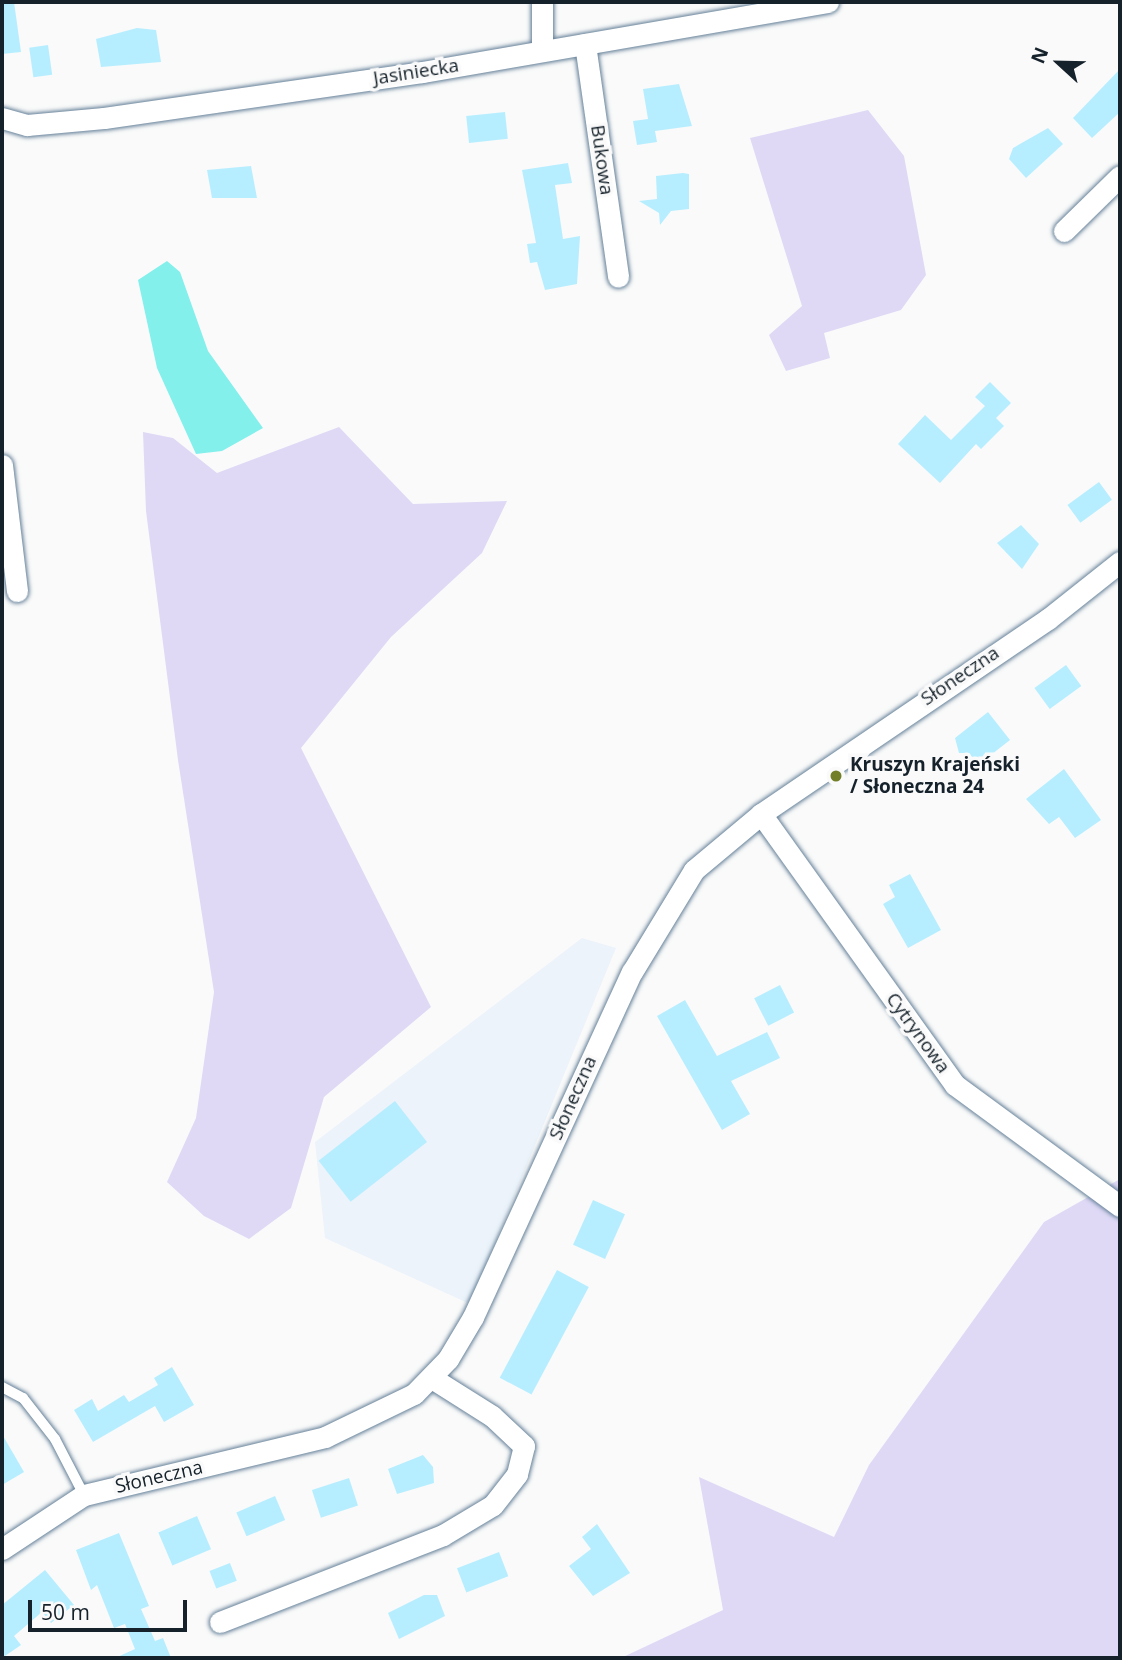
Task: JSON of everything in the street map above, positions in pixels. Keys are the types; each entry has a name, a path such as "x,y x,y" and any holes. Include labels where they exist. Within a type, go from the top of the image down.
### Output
{"street":[{"path":"542,2 542,51"},
{"name":"Jasiniecka","path":"2,118 27,125 104,118 542,51 828,2"},
{"name":"Bukowa","path":"585,44 618,277"},
{"path":"1064,231 1120,176"},
{"path":"2,465 17,591"},
{"name":"Słoneczna","path":"2,1549 84,1495 349,1429 396,1407 432,1378 481,1300 653,929 694,870 761,814 1048,620 1120,562"},
{"name":"Cytrynowa","path":"761,814 955,1085 1120,1206"},
{"path":"220,1622 443,1535 493,1505 517,1474 523,1446 492,1416 432,1378"}],"lane":[{"path":"2,1387 23,1398 55,1439 84,1495"}],"shaded area":[{"path":"868,110 904,156 926,275 901,310 824,333 830,358 786,371 769,335 802,306 750,138"},
{"path":"339,427 413,504 507,501 482,553 391,637 301,748 431,1007 324,1097 291,1208 249,1239 204,1216 167,1182 196,1118 214,992 178,760 146,511 143,432 173,438 217,473"},
{"path":"582,938 616,948 470,1304 325,1238 315,1142"},
{"path":"1120,1179 1120,1658 621,1658 723,1610 699,1477 834,1537 869,1465 1044,1222"}],"water":[{"path":"167,261 180,272 208,351 263,428 222,451 196,454 157,368 138,280"}],"building":[{"path":"2,2 14,2 21,52 2,54"},
{"path":"137,28 156,30 161,62 101,67 96,39"},
{"path":"48,45 52,75 33,77 29,48"},
{"path":"1120,69 1120,112 1092,138 1073,118"},
{"path":"679,84 692,126 655,131 657,142 637,145 633,121 648,119 643,89"},
{"path":"505,112 508,139 469,143 466,116"},
{"path":"1048,128 1063,144 1026,178 1009,159 1013,148"},
{"path":"568,163 572,183 555,185 563,239 580,236 577,284 545,290 537,262 530,263 527,244 536,243 522,170"},
{"path":"251,166 257,198 212,198 207,170"},
{"path":"689,174 689,209 671,211 660,225 659,213 639,201 657,199 656,176"},
{"path":"990,382 1011,403 996,418 1004,426 981,449 976,444 940,483 898,444 925,415 951,440 985,406 975,397"},
{"path":"1099,482 1112,500 1080,523 1067,505"},
{"path":"1021,525 1039,544 1022,569 997,543"},
{"path":"1066,665 1081,686 1050,709 1034,688"},
{"path":"988,712 1010,740 978,765 969,753 959,753 955,738"},
{"path":"1064,769 1101,820 1075,838 1059,817 1049,824 1026,799"},
{"path":"910,874 941,930 908,948 883,904 895,897 889,885"},
{"path":"780,985 794,1013 768,1026 754,998"},
{"path":"685,1000 717,1056 767,1032 780,1058 731,1081 750,1114 722,1130 657,1016"},
{"path":"395,1101 427,1142 351,1202 319,1161"},
{"path":"593,1200 625,1214 605,1259 573,1245"},
{"path":"557,1270 589,1287 532,1395 500,1378"},
{"path":"172,1367 194,1405 164,1422 155,1406 93,1442 74,1410 92,1399 98,1411 124,1395 129,1402 158,1385 154,1378"},
{"path":"2,1434 24,1472 2,1485"},
{"path":"423,1455 433,1467 434,1483 397,1494 388,1469"},
{"path":"349,1478 358,1506 321,1518 312,1490"},
{"path":"275,1496 285,1520 246,1536 236,1512"},
{"path":"197,1516 211,1549 172,1566 158,1532"},
{"path":"597,1524 630,1573 593,1596 569,1566 591,1549 582,1537"},
{"path":"119,1533 149,1606 141,1609 155,1641 163,1638 171,1658 115,1658 135,1649 125,1624 114,1628 97,1585 91,1590 76,1550"},
{"path":"499,1552 508,1576 466,1592 457,1568"},
{"path":"230,1563 237,1581 216,1589 209,1571"},
{"path":"45,1570 74,1605 51,1623 42,1612 14,1636 21,1645 2,1658 2,1605"},
{"path":"424,1595 437,1595 445,1616 399,1639 388,1613"}],"place":[{"name":"Kruszyn Krajeński / Słoneczna 24","path":"836,776"}]}
